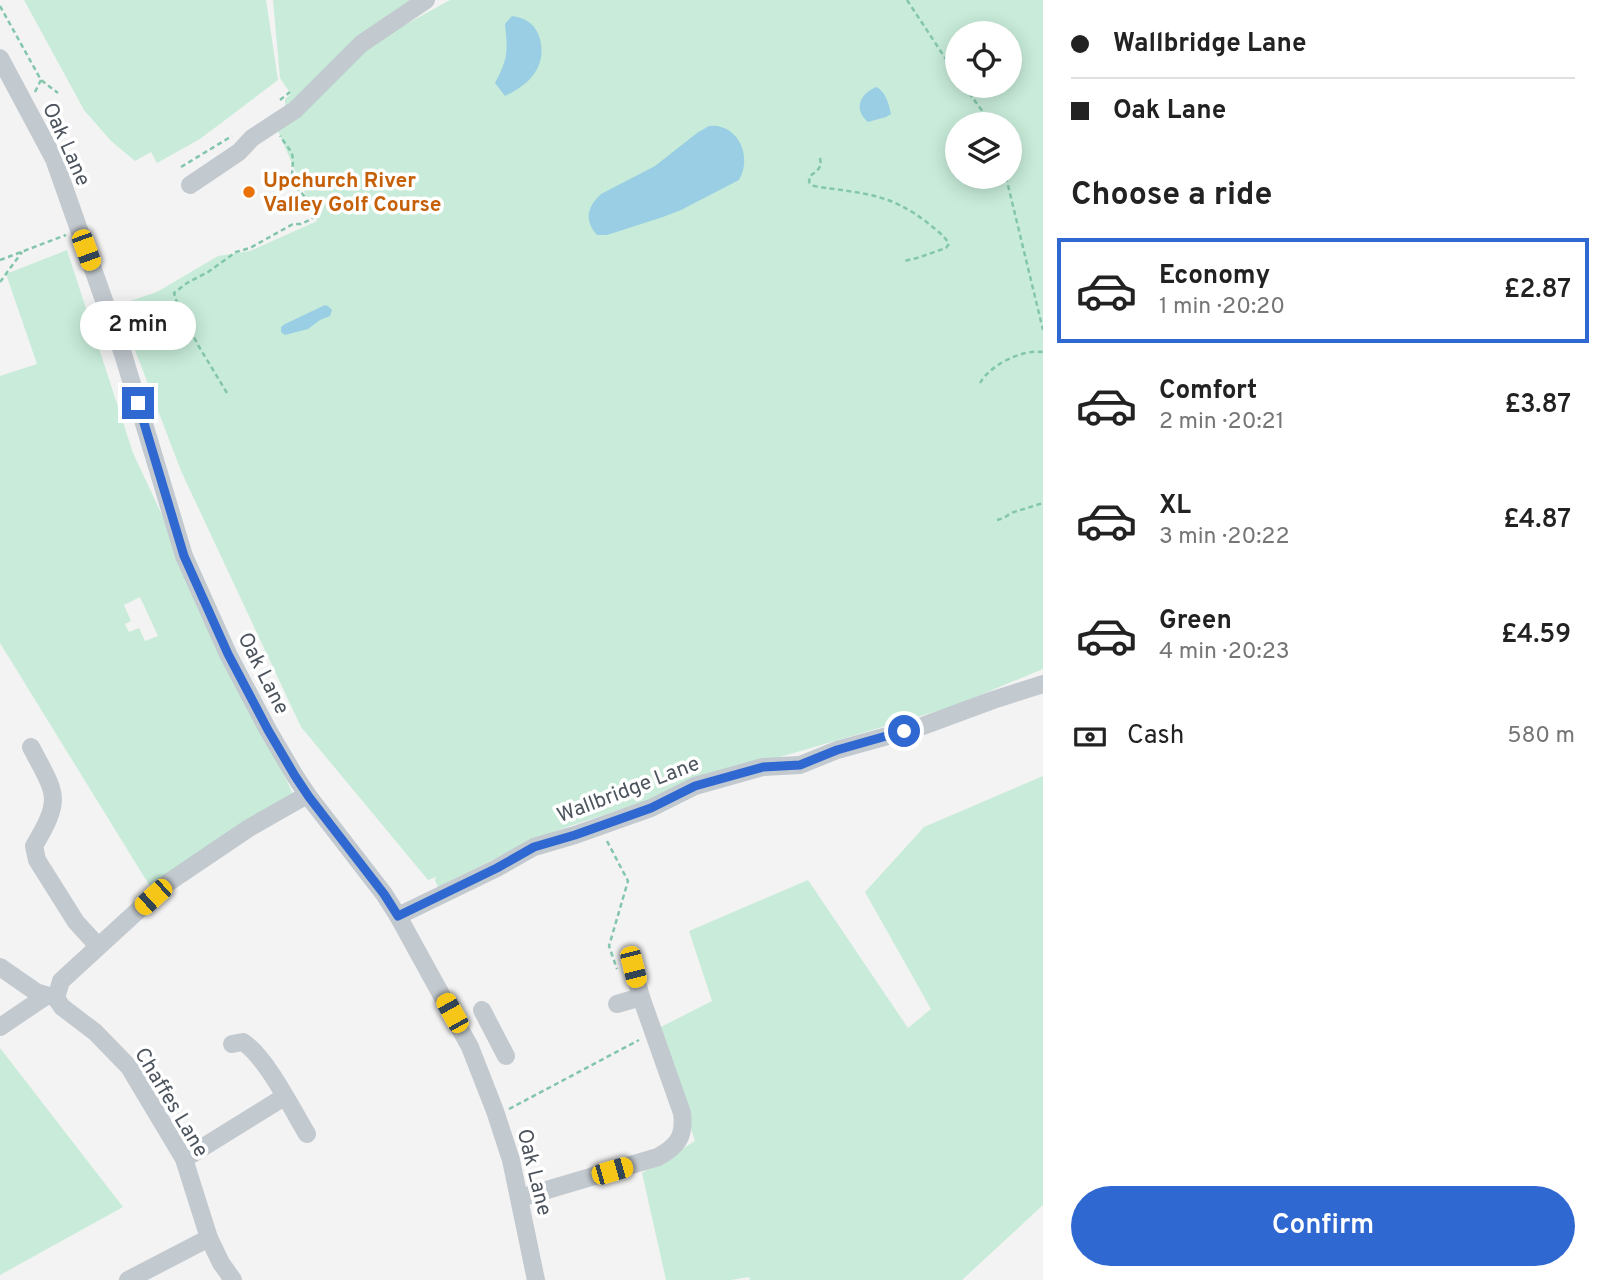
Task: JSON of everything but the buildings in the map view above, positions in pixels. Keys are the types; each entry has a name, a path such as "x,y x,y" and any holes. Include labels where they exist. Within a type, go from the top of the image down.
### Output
{"street":[{"path":"190,185 239,152 264,129 295,110 361,44 426,0"},
{"name":"Oak Lane","path":"0,58 54,159 79,230 101,266 123,354 184,556 228,654 268,730 307,795 398,916 470,1048 497,1115 511,1160 536,1280"},
{"name":"Wallbridge Lane","path":"398,916 534,847 651,808 695,786 763,767 800,765 837,750 920,727 1043,684"},
{"path":"31,747 52,789 53,806 34,846 37,860 76,922 98,946"},
{"path":"0,1027 51,997 61,981 169,882 249,828 307,795"},
{"name":"Chaffes Lane","path":"0,967 36,992 51,997 95,1032 128,1067 184,1159 209,1238 233,1280"},
{"path":"520,1198 658,1157 672,1149 683,1132 682,1114 628,1001 633,967"},
{"path":"481,1010 506,1056"},
{"path":"470,1048 494,1033"},
{"path":"232,1044 246,1043 265,1066 307,1134"},
{"path":"184,1159 284,1097"},
{"path":"128,1280 209,1238"}],"path":[{"path":"907,0 945,58"},
{"path":"0,6 41,80 58,93"},
{"path":"227,393 198,345 174,293 236,252 250,248 293,224 312,219 314,211 293,181 290,148 280,135 264,129"},
{"path":"820,158 821,165 810,176 809,182 814,186 860,192 892,201 918,215 949,244 904,261"},
{"path":"1009,189 1043,330"},
{"path":"0,260 79,230"},
{"path":"0,282 22,252"},
{"path":"980,383 988,371 1023,353 1043,352"},
{"path":"997,520 1043,503"},
{"path":"599,826 628,881 610,946 628,1001"},
{"path":"497,1115 641,1039"}],"green space":[{"path":"24,0 266,0 278,80 200,139 157,163 151,152 135,161 111,141 84,110"},
{"path":"273,0 420,0 392,32 450,0 1043,0 1043,669 951,707 687,784 667,794 570,826 535,839 438,887 436,877 428,880 301,727 181,471 118,305 157,292 218,256 250,251 317,221 271,115 285,107 285,99 291,94 280,78"},
{"path":"67,250 133,453 293,794 151,888 0,643 0,376 37,364 6,274","holes":["140,597 158,636 145,641 139,628 129,632 125,624 131,621 124,605"]},
{"path":"1043,776 1043,1205 962,1280 750,1280 749,1277 731,1280 666,1280 642,1173 695,1141 657,1029 712,1001 689,931 808,880 908,1028 931,1009 865,892 924,827"},
{"path":"0,1048 123,1207 0,1275"}],"water":[{"path":"512,16 526,20 536,30 540,39 541,58 528,81 505,96 495,83 506,55 505,24"},
{"path":"876,87 885,95 891,114 868,122 861,112 860,102"},
{"path":"709,126 728,130 740,143 744,161 739,180 663,217 607,235 597,235 590,224 589,214 601,194 655,166"},
{"path":"325,305 332,310 330,316 308,329 285,335 281,332 281,327 285,324"}],"place":[{"name":"Upchurch River Valley Golf Course","path":"249,192"}],"route":[{"path":"138,403 184,556 228,654 295,776 398,916 534,847 651,808 695,786 763,767 800,765 837,750 904,731"}]}
